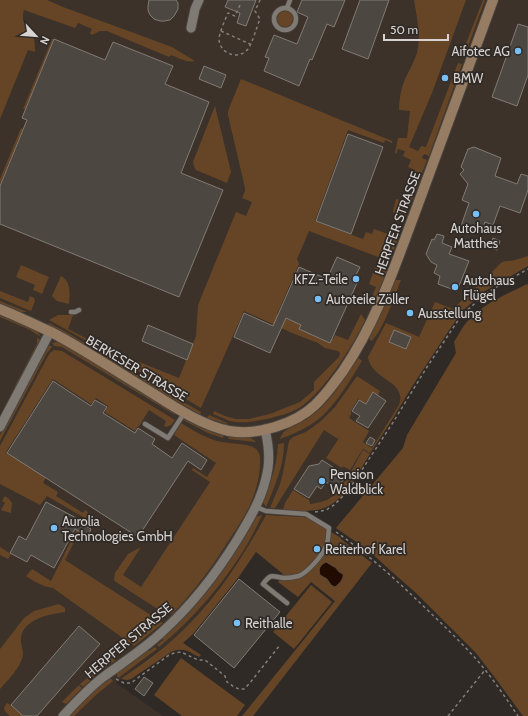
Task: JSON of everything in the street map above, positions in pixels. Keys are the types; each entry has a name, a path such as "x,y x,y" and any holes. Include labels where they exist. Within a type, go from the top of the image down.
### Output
{"main road":[{"name":"HERPFER STRASSE","path":"265,429 299,418 317,404 348,363 368,329 393,272 493,0"},
{"name":"BERKESER STRASSE","path":"0,309 50,332 185,412 208,424 228,431 245,432 265,429"}],"street":[{"path":"191,28 195,9 199,0"},
{"path":"0,427 50,332"},
{"name":"HERPFER STRASSE","path":"63,716 90,689 161,633 196,597 229,553 256,506 263,489 269,457 269,445 265,429"}],"lane":[{"path":"287,8 290,0"},
{"path":"287,8 292,10 296,21 291,28 283,30 276,25 274,18 277,11 287,8"},
{"path":"71,312 79,310"},
{"path":"145,424 168,438 185,412"},
{"path":"256,506 266,511 306,514 329,528 326,546 315,562 306,571 299,576 284,578 273,575 263,584 287,603"}],"path":[{"path":"240,5 235,16 228,14 219,40 220,45 226,52 233,55 242,53 248,49 260,19 255,11 260,0"},
{"path":"221,31 250,44"},
{"path":"306,514 326,510 348,492 427,367 457,322 466,312 488,292 528,269"},
{"path":"329,528 365,554 400,583 452,634 485,670 518,716"},
{"path":"111,672 118,681 128,684 169,655 181,652 198,660 205,660 225,676 230,685 239,689 244,689 280,645"},
{"path":"448,716 485,670"}],"shaded area":[{"path":"0,0 528,0 528,266 485,291 462,312 432,355 351,484 341,496 326,507 304,511 304,517 266,515 246,551 203,609 177,637 116,683 163,716 0,716"},
{"path":"0,0 47,0 172,47 195,61 186,61 171,55 169,57 107,31 100,31 92,35 90,33 92,29 78,23 75,28 24,10 23,18 34,38 35,52 28,50 0,119"},
{"path":"414,0 466,0 432,93 409,147 418,151 421,146 426,147 458,63 462,64 429,156 424,154 422,158 427,160 404,221 400,221 397,220 393,211 396,199 403,201 415,170 408,167 411,160 403,156 405,151 398,149 396,154 395,153 398,138 407,138 410,111 399,110 399,106 402,87 416,56 419,40"},
{"path":"483,0 485,0 464,58 461,56"},
{"path":"285,11 292,16 293,19 288,26 285,27 278,22 277,19 282,12"},
{"path":"52,39 54,39 25,109 23,109"},
{"path":"241,79 392,141 392,143 385,140 384,143 348,130 315,221 363,239 366,232 372,234 374,229 388,234 390,229 400,232 384,278 372,306 366,303 364,297 371,299 376,287 369,284 376,265 384,268 386,260 309,231 297,259 299,264 277,314 333,339 335,335 348,340 361,314 365,320 353,343 336,368 308,401 299,408 283,415 248,422 230,421 213,414 214,411 236,419 249,419 270,414 300,402 314,390 314,382 339,357 340,353 338,351 325,348 318,343 244,311 201,408 49,320 58,315 73,315 68,329 97,344 105,345 104,348 179,378 196,336 198,305 236,212 246,216 252,202 242,198 245,188 228,115 228,111"},
{"path":"215,106 231,172 227,183 196,170 193,162"},
{"path":"21,128 23,129 0,184 0,179"},
{"path":"528,256 528,266 485,291 461,312 370,453 363,449 350,470 343,466 342,468 326,458 341,435 338,439 324,430 275,508 270,508 280,484 289,441 293,437 306,432 321,421 335,407 357,376 380,391 378,395 373,392 365,404 358,399 351,411 349,418 369,431 363,442 372,448 399,405 400,397 398,391 394,385 375,371 368,357 386,323 419,337 435,302 453,309 501,263"},
{"path":"21,265 49,277 42,294 33,290 35,285 16,277"},
{"path":"61,276 67,281 68,284 70,292 69,304 57,301 52,296"},
{"path":"395,280 401,280 385,320 372,341 368,338"},
{"path":"527,284 528,716 523,716 476,653 416,593 368,550 336,528 403,448 407,435 456,353 454,342 466,323 479,310 502,296"},
{"path":"0,291 28,302 30,296 34,298 35,301 31,311 0,298"},
{"path":"0,301 27,312 19,312 0,304"},
{"path":"0,313 37,331 41,337 28,329 0,317"},
{"path":"49,323 201,412 200,415 48,326"},
{"path":"37,338 41,340 17,387 15,386 37,344"},
{"path":"57,342 63,344 174,411 175,415 62,347 54,346 52,343"},
{"path":"50,345 52,347 47,353 0,441 0,435 45,350"},
{"path":"54,350 62,351 175,420 171,425 166,427 164,426 166,421 149,410 135,431 105,412 108,406 96,398 91,404 53,379 6,452 46,477 43,483 58,492 56,496 83,513 85,510 88,512 65,560 163,623 134,646 53,588 39,584 26,576 32,569 51,581 83,517 47,496 40,505 0,484 0,446 47,358"},
{"path":"357,357 362,361 343,391 326,412 316,421 296,433 280,439 284,431 308,418 325,404 348,373"},
{"path":"209,415 227,423 227,424 207,418"},
{"path":"188,419 224,435 223,438 208,433 183,420"},
{"path":"181,423 216,441 251,446 257,450 259,454 260,467 254,496 241,521 204,577 172,614 164,613 114,580 115,573 128,554 141,547 123,575 141,587 210,482 192,470 193,468 207,477 216,463 174,435"},
{"path":"229,436 247,437 256,442 228,439"},
{"path":"284,443 281,468 266,507 262,501 273,474 278,444"},
{"path":"363,450 370,454 350,486 337,500 321,509 316,510 283,510 285,503 293,490 309,500 310,504 322,502 332,497 345,482"},
{"path":"5,496 12,503 11,513 1,510 5,503 2,501"},
{"path":"262,515 243,552 218,587 189,619 159,647 157,645 163,640 161,637 255,517"},
{"path":"266,515 308,518 341,538 372,563 253,716 242,716 335,601 311,582 298,597 278,582 283,574 256,552 238,578 193,634 183,643 201,655 199,657 185,650 171,652 131,679 121,679 171,642 203,609 237,564"},
{"path":"0,547 11,554 8,559 0,555"},
{"path":"326,562 343,574 342,580 335,587 331,585 327,579 320,575 320,567"},
{"path":"311,585 332,602 294,649 273,632"},
{"path":"59,604 65,608 65,612 45,616 27,626 21,638 23,653 22,659 15,671 0,689 0,649 24,618 34,611"},
{"path":"155,647 157,649 118,678 116,672 147,649 149,651"},
{"path":"113,657 116,660 83,687 80,684"},
{"path":"181,658 245,705 237,716 182,716 154,695"},
{"path":"109,677 113,681 74,716 68,716 90,694"},
{"path":"79,685 82,688 66,704 62,702"},
{"path":"7,703 23,716 10,716 4,708"}],"building":[{"path":"149,0 176,0 178,3 178,9 170,20 160,21 154,19 150,15 148,10"},
{"path":"228,0 256,0 246,26 237,23 240,13 225,7"},
{"path":"302,0 345,0 334,27 327,24 299,86 264,71 269,58 265,57 274,35 297,44 308,17 297,12"},
{"path":"360,0 389,0 368,59 342,49"},
{"name":"Aifotec AG","path":"518,24 528,27 528,75 517,106 492,97"},
{"path":"54,39 105,60 113,42 173,66 165,84 209,102 181,173 223,190 179,297 0,224 0,186 27,120 22,118"},
{"path":"204,66 226,75 221,88 199,79"},
{"path":"348,134 383,147 351,234 316,221"},
{"path":"474,147 501,158 495,176 517,184 521,174 528,176 528,190 520,213 500,206 493,225 485,222 481,233 461,226 469,203 462,200 468,184 460,174 464,170 461,167 468,149"},
{"path":"437,234 444,236 442,243 452,247 449,254 469,261 457,291 438,284 440,276 434,273 437,265 431,262 426,254 432,239 434,240"},
{"path":"493,238 500,241 497,250 489,247"},
{"name":"Autoteile Zöller","path":"337,257 360,267 353,281 357,283 330,343 299,329 301,325 286,318 270,353 234,337 244,313 273,326 299,267 327,279"},
{"path":"148,325 193,344 187,360 142,341"},
{"path":"394,330 411,337 406,349 389,342"},
{"path":"53,381 91,406 95,400 107,407 103,413 135,433 138,428 155,439 152,444 172,458 182,443 207,460 201,470 188,461 138,537 7,453"},
{"path":"373,392 386,401 368,428 356,421 360,416 352,411 359,400 366,404"},
{"path":"370,437 375,440 372,446 366,443"},
{"path":"322,460 346,476 337,489 326,482 321,489 317,486 309,498 294,489 309,466 319,464"},
{"name":"Aurolia Technologies GmbH","path":"46,502 80,520 79,522 91,529 88,536 75,529 54,568 31,555 27,562 10,553 19,536 26,540"},
{"name":"Reithalle","path":"239,579 280,612 234,668 194,635"},
{"path":"79,626 100,644 37,716 23,716 11,705"},
{"path":"144,677 153,683 144,696 135,689"}],"place":[{"name":"Aifotec AG","path":"518,51"},
{"name":"BMW","path":"445,78"},
{"name":"Autohaus Matthes","path":"476,214"},
{"name":"KFZ.-Teile","path":"356,279"},
{"name":"Autohaus Flügel","path":"455,287"},
{"name":"Autoteile Zöller","path":"318,299"},
{"name":"Ausstellung","path":"410,313"},
{"name":"Pension Waldblick","path":"322,481"},
{"name":"Aurolia Technologies GmbH","path":"54,528"},
{"name":"Reiterhof Karel","path":"317,549"},
{"name":"Reithalle","path":"237,623"}]}
